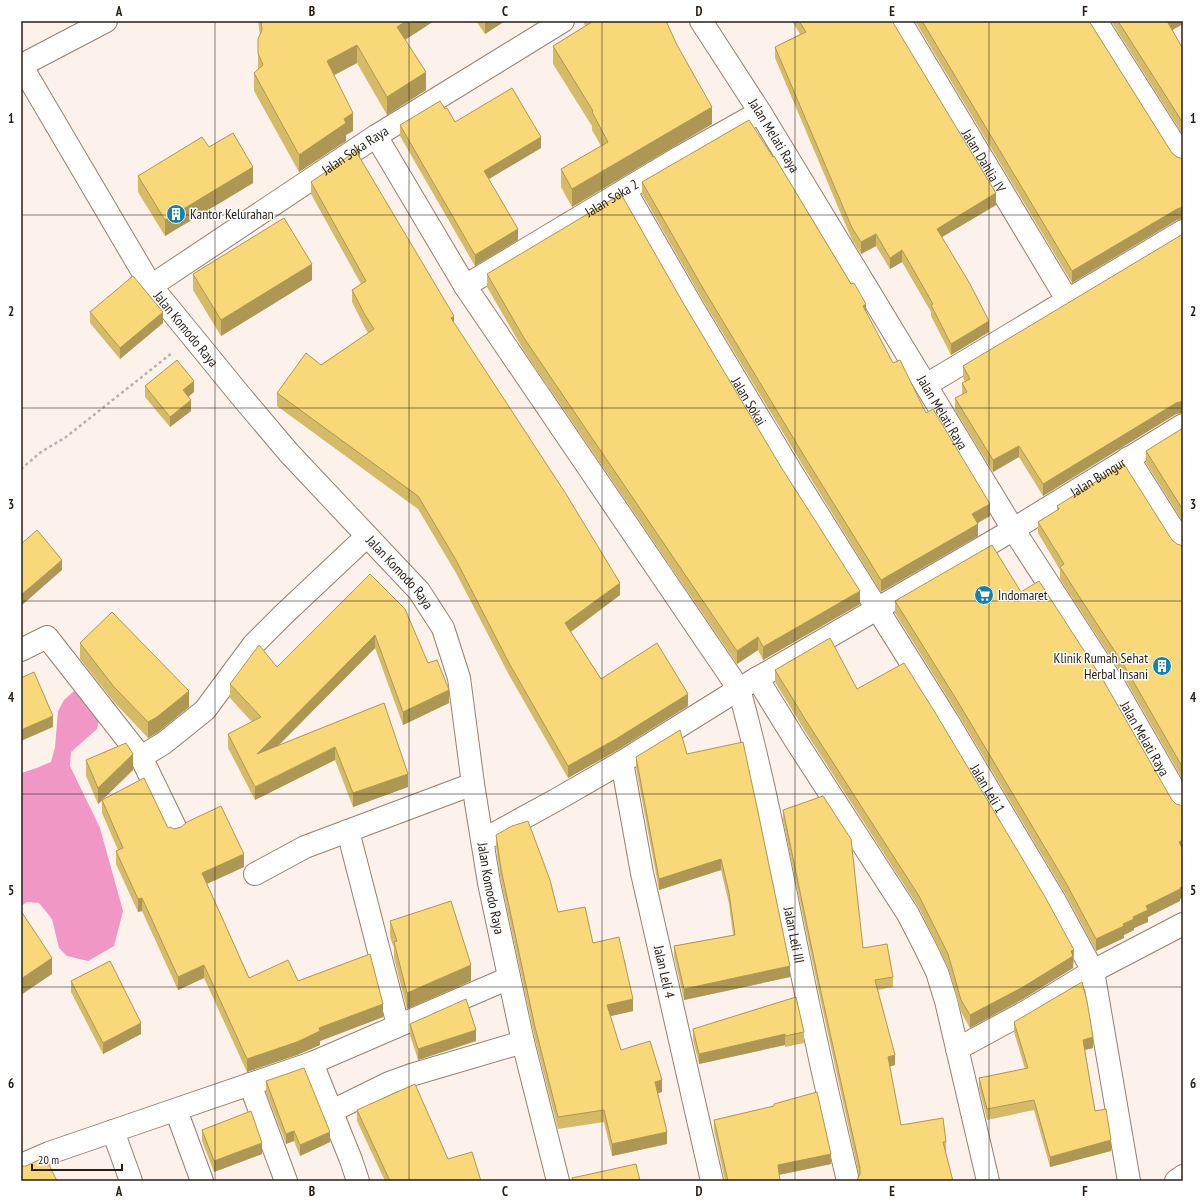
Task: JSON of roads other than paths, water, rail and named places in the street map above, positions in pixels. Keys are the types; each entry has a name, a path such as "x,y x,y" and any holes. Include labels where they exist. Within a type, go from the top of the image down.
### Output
{"main road":[{"path":"21,64 106,21"},
{"name":"Jalan Soka Raya","path":"151,286 376,136 563,21"},
{"name":"Jalan Melati Raya","path":"701,21 760,112 1013,529 1114,685 1183,805"},
{"name":"Jalan Dahlia IV","path":"900,21 1068,301"},
{"path":"1096,21 1183,158"},
{"name":"Jalan Komodo Raya","path":"21,64 151,286 289,453 419,590 443,628 459,678 472,784 483,840 489,883 523,1042 558,1181"},
{"name":"Jalan Soka 2","path":"465,286 760,112"},
{"path":"376,136 465,286 748,683 794,738 908,914 923,942 936,972 946,1001 988,1181"},
{"name":"Jalan Sokai","path":"626,190 693,308 792,474 877,609"},
{"path":"926,385 1183,231"},
{"name":"Jalan Bungur","path":"483,840 622,762 748,683 1013,529 1183,425"},
{"path":"1128,458 1183,545"},
{"path":"141,758 164,743 205,710 254,644 367,536"},
{"name":"Jalan Leli 1","path":"877,609 943,713 1044,882 1093,971 1129,1181"},
{"path":"21,650 48,637 141,758 176,829"},
{"name":"Jalan Leli III","path":"748,683 749,726 778,850 816,1040 848,1181"},
{"name":"Jalan Leli 4","path":"622,762 642,873 712,1181"},
{"path":"255,874 305,847 472,784"},
{"path":"348,831 398,1025"},
{"path":"957,1049 1028,1010 1093,971 1183,924"},
{"path":"21,1165 49,1153 312,1063 509,978"},
{"path":"332,1111 411,1075 523,1042"},
{"path":"312,1063 332,1111 358,1181"},
{"path":"250,1084 286,1181"},
{"path":"176,1110 202,1181"},
{"path":"113,1131 132,1181"},
{"path":"1176,1181 1183,1176"}],"place":[{"name":"Kantor Kelurahan","path":"176,214"},
{"name":"Indomaret","path":"984,595"},
{"name":"Klinik Rumah Sehat Herbal Insani","path":"1162,666"}]}
